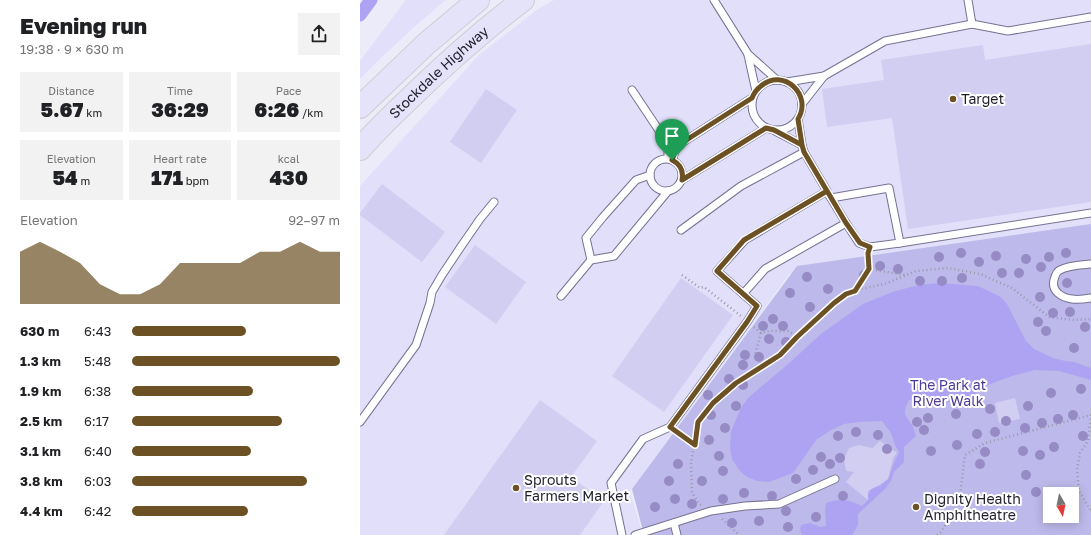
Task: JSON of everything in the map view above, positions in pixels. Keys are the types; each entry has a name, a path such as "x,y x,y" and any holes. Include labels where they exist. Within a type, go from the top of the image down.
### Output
{"main road":[{"name":"Stockdale Highway","path":"360,107 426,44 478,0"},
{"name":"Stockdale Highway","path":"360,149 439,69 495,21 523,0"}],"lane":[{"path":"714,0 748,54 777,80"},
{"path":"968,0 972,24"},
{"path":"787,82 824,76 885,41 972,24 1008,31 1091,17"},
{"path":"748,54 754,95"},
{"path":"802,104 824,76"},
{"path":"771,80 787,82 794,86 799,92 802,104 800,115 796,122 782,130 766,128 755,118 752,110 751,102 754,95 764,83 771,80"},
{"path":"632,90 668,144 670,159"},
{"path":"670,159 677,146 754,95"},
{"path":"798,119 803,149 846,223 860,243 870,247 1091,213"},
{"path":"682,180 766,128"},
{"path":"774,130 803,149"},
{"path":"681,230 741,186 803,149"},
{"path":"561,296 591,260 614,256 668,192 678,187 681,183 683,172 678,163 670,159 663,159 653,165 650,170 650,175 654,186 668,192"},
{"path":"591,260 586,238 602,217 636,180 650,175"},
{"path":"622,535 612,482 643,439 670,427 747,322 757,306 717,271 744,240 829,194 889,188 900,243"},
{"path":"360,422 416,345 430,303 432,292 460,248 494,202"},
{"path":"743,294 765,269 846,223"},
{"path":"1091,264 1072,266 1060,270 1055,276 1053,282 1055,290 1061,296 1072,299 1091,298"},
{"path":"635,535 711,511 745,506 779,504 835,479"},
{"path":"674,523 677,535"}],"path":[{"path":"855,291 869,269 868,253 870,247"},
{"path":"739,535 716,514 699,504 692,492 691,463 698,422 713,403 736,383 780,355 797,337 846,294 860,289 885,284 916,271 948,268 980,274 1012,288 1049,317 1074,320 1091,319"},
{"path":"869,269 906,275"},
{"path":"682,275 700,288 704,287 761,333"},
{"path":"761,333 770,331 789,331 797,337"},
{"path":"761,333 755,355 763,367"},
{"path":"937,535 959,504 965,455 985,444 1091,415 1088,441 1080,453 1077,470 1079,491 1091,511"},
{"path":"670,427 695,445"}],"shaded area":[{"path":"406,0 446,0 415,26 360,79 360,61"},
{"path":"554,0 1091,0 1091,227 790,273 630,492 643,535 360,535 360,186 479,55 538,9"},
{"path":"939,283 978,286 1001,297 1007,304 1026,341 1034,349 1053,358 1074,362 1091,368 1091,380 1059,371 1035,370 1012,376 985,386 968,399 950,402 930,399 909,400 905,409 905,415 913,427 916,436 904,447 904,462 894,472 891,481 885,489 858,514 858,525 852,535 802,535 800,530 801,525 810,523 820,527 826,526 826,503 835,500 844,500 862,506 869,499 867,497 872,486 880,486 888,479 899,452 891,433 882,421 844,424 817,439 793,473 769,482 757,481 747,477 739,470 732,459 730,448 731,432 742,406 749,397 821,334 863,304 895,291 919,285"}],"green space":[{"name":"The Park at River Walk","path":"1091,224 1091,535 644,535 632,489 797,266"}],"building":[{"path":"1091,44 1091,202 908,229 892,118 827,127 822,89 884,80 881,60 983,45 985,60"},
{"path":"486,89 517,110 481,163 450,142"},
{"path":"382,184 445,232 422,262 360,215"},
{"path":"475,245 526,282 496,324 445,287"},
{"path":"681,278 733,315 664,412 612,376"},
{"path":"1015,398 1020,419 999,423 995,403"},
{"path":"540,400 597,441 571,477 604,501 580,535 444,535"},
{"path":"880,441 897,453 893,458 888,479 868,491 868,500 846,482 854,472 846,471 844,459 849,448 859,445 872,448"}],"waterway":[{"path":"360,15 371,0"}],"place":[{"name":"Target","path":"953,99"},
{"name":"Sprouts Farmers Market","path":"516,488"},
{"name":"Dignity Health Amphitheatre","path":"916,507"}],"route":[{"path":"672,160 677,146 752,98 758,88 764,83 771,80 779,80 794,86 799,92 802,108 798,119 802,145 804,152 827,191 744,240 717,271 757,306 747,322 670,427 695,445 698,422 713,403 736,383 780,355 834,303 846,294 855,291 869,269 868,253 870,247 860,243 846,223 804,152 802,145 774,130 766,128 682,180 683,172 681,167 678,163 672,160"}]}
